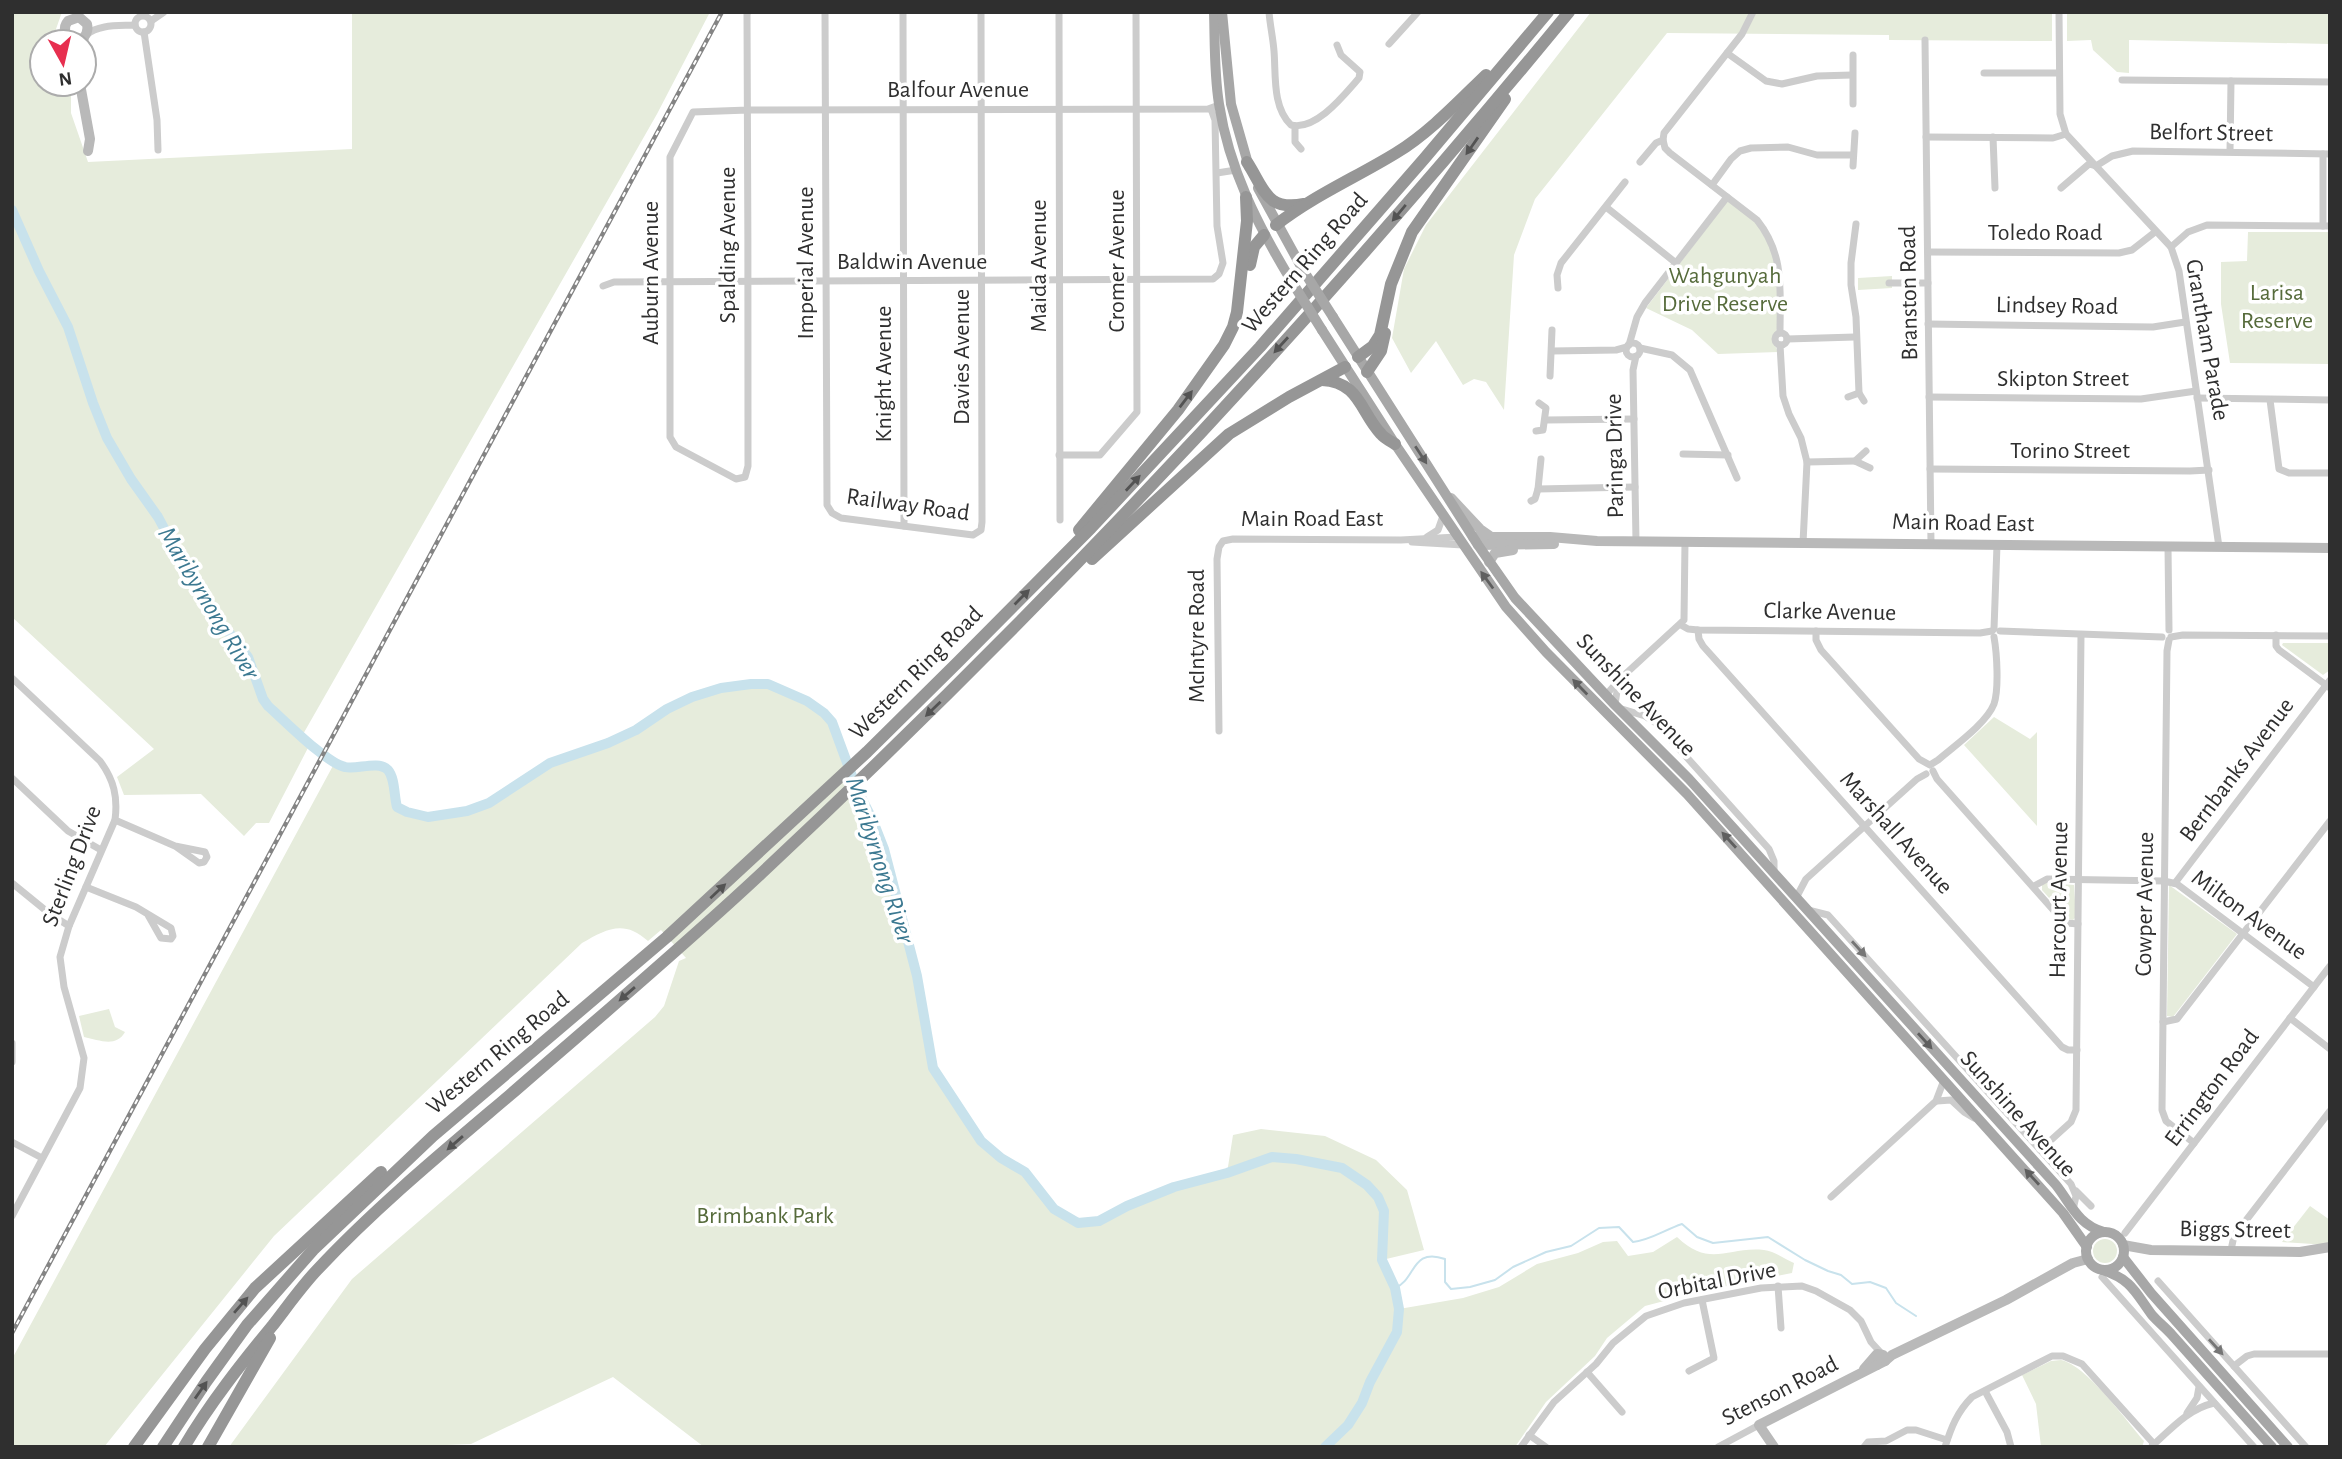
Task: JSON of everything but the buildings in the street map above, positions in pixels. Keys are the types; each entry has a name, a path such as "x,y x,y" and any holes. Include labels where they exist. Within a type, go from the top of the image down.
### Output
{"highway":[{"path":"1276,225 1399,151 1506,56 1548,12"},
{"name":"Western Ring Road","path":"163,1447 230,1349 286,1278 348,1214 433,1136 667,937 867,752 1133,484 1287,318 1548,12"},
{"name":"Western Ring Road","path":"184,1447 235,1372 313,1274 370,1218 679,949 774,862 982,662 1012,639 1376,240 1569,12"},
{"path":"1359,357 1373,346 1380,335 1391,284 1407,242 1418,223 1554,30"},
{"path":"1241,166 1272,201 1286,207 1308,204"},
{"path":"1051,567 1203,377 1224,345 1237,312 1247,221 1246,197"},
{"path":"1237,312 1246,293 1252,251 1264,235"},
{"path":"1367,372 1383,346 1391,284"},
{"path":"1074,571 1229,434 1345,367"},
{"path":"1322,380 1339,383 1351,391 1381,435 1395,444"},
{"path":"134,1447 205,1349 255,1289 382,1171 433,1136"},
{"path":"208,1447 296,1296"}],"main road":[{"path":"1214,12 1214,52 1220,106 1241,166"},
{"path":"1220,106 1222,12"},
{"path":"69,16 82,17"},
{"path":"83,98 90,139 88,151"},
{"name":"Sunshine Avenue","path":"1220,106 1233,116 1246,197 1264,235 1345,367 1493,590 1534,639 1791,901 1889,1019 2069,1220 2087,1252"},
{"name":"Sunshine Avenue","path":"1241,166 1303,270 1475,541 1540,625 1689,779 1774,872 1784,884 1791,901 1807,910 2056,1185 2073,1211 2088,1226 2104,1232"},
{"path":"1264,235 1276,225"},
{"path":"1345,367 1359,357"},
{"path":"1446,493 1491,537"},
{"name":"Main Road East","path":"1475,541 1491,537 1597,541 2330,548"},
{"name":"Main Road East","path":"1460,541 1551,544 1597,541"},
{"path":"1489,562 1498,552 1551,544"},
{"path":"1606,695 1605,706 1624,724 1638,743"},
{"path":"1749,845 1750,857 1791,901"},
{"path":"1860,969 1890,1010 1892,1015 1889,1019"},
{"path":"1944,1080 1961,1081"},
{"path":"2272,1447 2154,1318 2141,1297 2124,1279 2103,1273 2093,1265 2087,1252 2091,1239 2104,1232 2117,1237 2123,1253 2151,1293 2288,1447"},
{"name":"Biggs Street","path":"2123,1253 2151,1250 2326,1250"},
{"name":"Stenson Road","path":"1759,1425 1861,1373 1879,1358 1902,1351 1986,1309 2073,1263 2087,1252"},
{"path":"2103,1273 2115,1267 2123,1253"},
{"path":"1759,1425 1774,1447"}],"street":[{"path":"144,32 150,27 151,21 164,12"},
{"name":"Spalding Avenue","path":"745,477 748,466 748,12"},
{"name":"Imperial Avenue","path":"825,12 826,497 832,513"},
{"name":"Knight Avenue","path":"903,12 904,526"},
{"name":"Davies Avenue","path":"978,534 982,522 981,12"},
{"name":"Maida Avenue","path":"1059,12 1060,520"},
{"name":"Cromer Avenue","path":"1059,455 1100,455 1135,415 1137,404 1136,12"},
{"path":"1269,12 1277,93 1284,118 1291,125 1303,126 1330,110 1361,74 1342,55 1337,45"},
{"path":"1389,44 1418,12"},
{"path":"1753,12 1742,34 1664,134 1663,140 1665,148 1757,220 1773,245 1779,269 1783,396 1801,438 1807,462 1801,543"},
{"path":"1926,137 2053,138 2066,134 2060,114 2059,12"},
{"path":"144,32 138,30 136,20 141,14 151,21"},
{"path":"82,17 91,24 112,27"},
{"path":"98,29 135,25"},
{"path":"144,32 157,120 158,150"},
{"name":"Branston Road","path":"1925,40 1931,544"},
{"path":"1727,53 1766,81 1782,84 1817,76 1852,75"},
{"path":"1853,55 1853,104"},
{"path":"1983,73 2059,73"},
{"path":"2122,80 2330,82"},
{"path":"2230,151 2231,81"},
{"path":"1220,106 1215,120 1217,173 1241,166"},
{"name":"Balfour Avenue","path":"696,111 1136,109 1220,106"},
{"name":"Auburn Avenue","path":"696,111 689,119 670,157 672,442 681,450 730,476 740,479 745,477"},
{"path":"1296,126 1295,142 1301,149"},
{"path":"1853,166 1854,133"},
{"name":"Grantham Parade","path":"2066,134 2171,247 2179,271 2219,547"},
{"path":"1993,137 1995,188"},
{"path":"1640,162 1656,143 1663,140"},
{"path":"1712,185 1731,159 1740,151 1751,148 1788,147 1817,155 1853,155"},
{"name":"Belfort Street","path":"2061,188 2089,164 2096,166 2112,156 2133,151 2326,154"},
{"path":"2171,247 2188,232 2207,225 2326,226 2326,154"},
{"name":"Baldwin Avenue","path":"603,286 614,282 1209,279 1219,274 1223,263 1217,226 1217,173"},
{"path":"1558,288 1557,275 1561,263 1625,182"},
{"name":"Paringa Drive","path":"1636,541 1634,331 1642,308 1727,197"},
{"path":"1606,207 1676,263"},
{"path":"1856,223 1851,263 1859,393 1864,401"},
{"name":"Toledo Road","path":"1928,251 2119,253 2132,250 2155,232"},
{"path":"1889,282 1928,283"},
{"name":"Lindsey Road","path":"1928,324 2153,327 2185,322"},
{"path":"1550,376 1552,330"},
{"path":"1783,339 1855,337"},
{"path":"1552,351 1650,349 1672,355 1689,370 1737,478"},
{"path":"1848,397 1859,393"},
{"name":"Skipton Street","path":"1929,397 2141,399 2196,395 2270,400 2330,400"},
{"path":"2270,400 2279,469 2289,473 2330,473"},
{"path":"1536,431 1543,430 1546,419 1546,408 1539,403"},
{"path":"1546,419 1634,419"},
{"path":"1855,461 1866,452"},
{"path":"1683,454 1728,455"},
{"path":"1531,501 1536,497 1538,489 1541,459"},
{"path":"1807,462 1855,461 1870,468"},
{"name":"Torino Street","path":"1930,469 2209,470"},
{"path":"1538,489 1635,487"},
{"name":"Railway Road","path":"832,513 841,518 978,534"},
{"path":"1426,537 1438,530 1443,516"},
{"name":"Main Road East","path":"1401,540 1426,537 1460,541"},
{"name":"Main Road East","path":"1223,541 1460,541"},
{"name":"McIntyre Road","path":"1219,731 1217,557 1223,541"},
{"path":"1606,695 1681,625 1685,610 1685,542"},
{"path":"1784,884 1798,884 1806,879 1982,722 1994,704 1997,545"},
{"name":"Cowper Avenue","path":"2168,547 2163,1116 2194,1143"},
{"name":"Clarke Avenue","path":"1681,625 1698,630 2330,636"},
{"name":"Marshall Avenue","path":"1698,630 1703,646 2062,1046 2068,1050 2077,1050"},
{"path":"1816,631 1816,640 1821,650 2063,921 2078,924"},
{"name":"Harcourt Avenue","path":"2040,1150 2076,1115 2081,635"},
{"path":"2276,635 2276,648 2328,684"},
{"path":"1627,674 1617,691 1616,706 1645,716 1656,723 1769,849 1774,861 1774,872"},
{"name":"Sterling Drive","path":"12,678 100,761 109,774 116,793 115,820 69,926 60,957 64,987 84,1058 83,1076 80,1088 12,1216"},
{"path":"1596,685 1606,687 1615,684"},
{"name":"Bernbanks Avenue","path":"2175,883 2328,684"},
{"path":"12,778 68,831 101,850"},
{"path":"115,820 175,846"},
{"path":"2163,1022 2177,1019 2330,821"},
{"path":"1791,901 1806,879"},
{"name":"Milton Avenue","path":"2034,886 2047,880 2175,883 2314,987"},
{"path":"12,883 69,926"},
{"path":"86,887 136,907 148,915"},
{"path":"1807,910 1828,915 2091,1206"},
{"name":"Errington Road","path":"2125,1233 2330,966"},
{"path":"2290,1018 2330,1049"},
{"path":"12,1043 12,1062"},
{"path":"1830,1197 1936,1101 1944,1080"},
{"path":"1936,1101 1951,1100 1982,1123"},
{"path":"2231,1250 2234,1236 2330,1111"},
{"path":"12,1142 42,1158"},
{"path":"2073,1211 2075,1190"},
{"path":"2103,1273 2199,1387 2254,1447"},
{"path":"2124,1279 2125,1301"},
{"path":"2158,1282 2306,1447"},
{"path":"1778,1286 1781,1328"},
{"name":"Orbital Drive","path":"1521,1447 1554,1402 1587,1372 1613,1343 1646,1316 1668,1308 1778,1286 1809,1288 1843,1304 1861,1321 1879,1358"},
{"path":"2151,1293 2170,1297"},
{"path":"1689,1371 1714,1358 1702,1300"},
{"path":"2234,1367 2247,1356 2254,1354 2330,1354"},
{"path":"1864,1447 1868,1442 1883,1444 1908,1430 1916,1430 1946,1443 1962,1407 1972,1397 2052,1356 2073,1359 2082,1364 2152,1446 2185,1416 2214,1403"},
{"path":"1587,1372 1622,1412"},
{"path":"2185,1416 2197,1398 2199,1387"},
{"path":"1985,1391 2007,1432 2011,1447"},
{"name":"Stenson Road","path":"1718,1447 1759,1425"},
{"path":"1528,1435 1546,1447"}],"green space":[{"path":"12,12 62,12 56,28 28,28 28,98 71,98 71,113 88,162 352,149 352,12 710,12 657,114 302,736 310,744 269,823 256,823 244,836 201,794 124,795 117,777 154,749 12,617"},
{"path":"1591,12 2052,12 2052,41 1889,40 1889,35 1667,33 1535,199 1514,255 1504,410 1486,382 1474,379 1463,385 1436,341 1411,373 1392,338 1404,269 1426,225"},
{"path":"2067,12 2330,12 2330,44 2129,40 2129,73 2117,72 2093,50 2091,40 2067,41"},
{"name":"Wahgunyah Drive Reserve","path":"1728,200 1757,223 1772,247 1776,263 1778,323 1774,343 1778,352 1718,354 1692,330 1646,308"},
{"name":"Larisa Reserve","path":"2248,232 2330,232 2330,364 2230,363 2221,304 2221,262 2247,261"},
{"path":"1892,276 1892,288 1858,290 1858,278"},
{"path":"2330,643 2330,670 2323,675 2282,645"},
{"name":"Brimbank Park","path":"751,684 768,684 787,691 807,701 832,722 856,787 884,849 917,976 933,1068 970,1126 990,1150 1025,1172 1054,1209 1078,1223 1099,1221 1127,1206 1174,1187 1227,1173 1233,1135 1261,1129 1325,1136 1376,1160 1407,1190 1424,1250 1382,1260 1395,1288 1399,1309 1463,1298 1499,1287 1537,1264 1578,1253 1603,1242 1617,1241 1628,1256 1653,1252 1677,1237 1689,1247 1710,1254 1764,1250 1794,1263 1792,1273 1702,1291 1645,1306 1607,1338 1595,1356 1546,1402 1515,1447 704,1447 613,1377 471,1444 229,1447 352,1279 655,1017 664,1006 679,961 686,958 661,930 648,941 631,930 615,928 582,943 274,1236 104,1447 12,1447 12,1359 335,762 344,767 384,767 390,772 397,807 409,812 435,816 462,813 506,793 546,765 624,737 679,703"},
{"path":"1994,717 2030,739 2037,732 2037,826 1964,745"},
{"path":"2042,884 2074,885 2076,917 2073,920 2068,919 2042,890"},
{"path":"2169,885 2237,934 2173,1017 2167,1016"},
{"path":"109,1009 115,1027 125,1032 121,1037 107,1042 84,1037 79,1016"},
{"path":"2310,1206 2330,1220 2328,1245 2282,1242"},
{"path":"2100,1239 2110,1239 2117,1246 2117,1256 2110,1263 2100,1263 2093,1256 2093,1246"},
{"path":"2061,1360 2071,1364 2094,1382 2144,1441 2142,1447 2041,1447 2036,1404 2022,1375 2051,1361"}],"waterway":[{"name":"Maribyrnong River","path":"12,210 68,327 107,438 158,517 209,612 248,657 263,699 327,758 345,767 384,767 392,778 397,807 407,812 428,817 467,811 489,803 550,763 608,743 636,730 667,709 692,697 721,688 768,684 807,701 832,722 856,787 884,849 917,976 933,1068 981,1141 1001,1158 1025,1172 1054,1209 1078,1223 1099,1221 1127,1206 1174,1187 1227,1173 1272,1157 1342,1168 1367,1185 1378,1197 1384,1211 1382,1260 1395,1288 1399,1309 1397,1332 1370,1382 1362,1403 1348,1425 1325,1447"},
{"path":"1395,1288 1402,1284 1415,1266 1426,1257 1445,1259 1445,1282 1451,1289 1470,1287 1495,1280 1513,1267 1546,1252 1571,1246 1599,1228 1619,1227 1633,1242 1682,1224 1697,1237 1713,1243 1768,1237 1805,1260 1841,1275 1852,1284 1870,1282 1886,1288 1896,1303 1916,1316"}],"railway":[{"path":"12,1333 722,12"}]}
